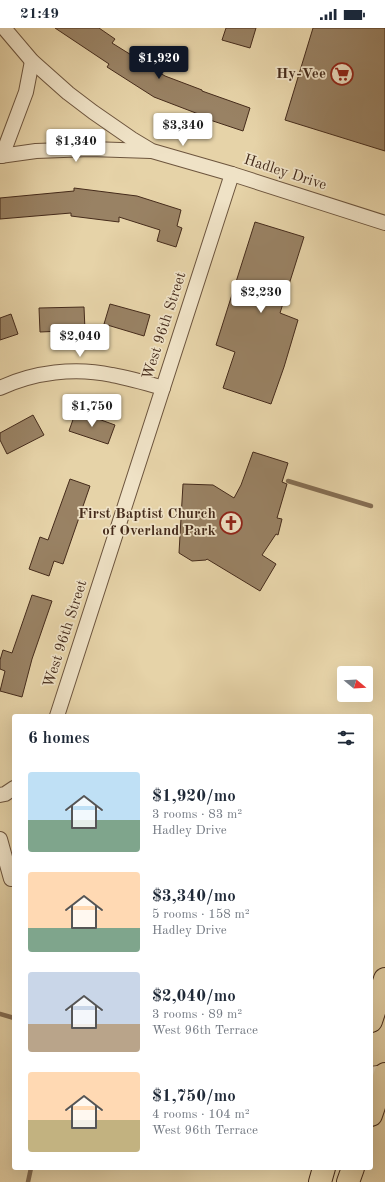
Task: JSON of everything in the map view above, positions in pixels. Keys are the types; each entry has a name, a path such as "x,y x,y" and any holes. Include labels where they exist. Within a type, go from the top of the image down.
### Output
{"main road":[{"path":"373,1015 385,979"},
{"path":"373,1109 385,1073"},
{"path":"320,1182 323,1170"},
{"path":"348,1182 352,1170"}],"street":[{"name":"Hadley Drive","path":"4,28 32,61 68,93 132,139 152,151 232,174 385,223"},
{"path":"32,61 26,92 1,156 36,151 90,149 152,151"},
{"name":"West 96th Street","path":"58,714 232,174"},
{"path":"0,388 10,383 45,374 80,371 111,374 163,388"},
{"path":"0,795 5,794 12,789"},
{"path":"0,839 11,879"},
{"path":"373,1074 385,1073"}],"building":[{"path":"55,28 99,28 115,39 112,43 165,76 250,108 243,131 201,117 201,115 154,97 107,67 109,64"},
{"path":"226,28 256,28 250,48 222,40"},
{"name":"Hy-Vee","path":"313,28 385,28 385,151 285,120"},
{"path":"74,188 137,196 181,210 177,226 182,228 176,247 157,241 160,230 119,217 119,222 71,216 71,213 0,219 0,198 74,191"},
{"path":"255,222 304,237 280,313 298,320 271,404 223,388 235,352 216,345"},
{"path":"110,304 150,315 144,336 104,324"},
{"path":"84,307 85,330 40,332 39,308"},
{"path":"11,314 18,334 0,340 0,318"},
{"path":"76,411 115,425 108,444 69,431"},
{"path":"33,415 44,435 7,454 0,440 0,433"},
{"name":"First Baptist Church of Overland Park","path":"253,452 288,463 282,482 287,484 277,518 282,519 278,535 276,534 262,555 276,564 260,591 207,559 192,561 179,553 183,484 213,485 234,498 241,485"},
{"path":"70,479 90,486 63,564 54,561 49,576 29,569 40,537 48,540"},
{"path":"32,595 52,601 32,659 22,697 0,691 5,671 0,669 0,660 3,650 12,653"}],"waterway":[{"path":"288,481 371,506"},
{"path":"0,1014 12,1017"},
{"path":"28,1182 31,1170"}],"place":[{"name":"Hy-Vee","path":"342,74"},
{"name":"First Baptist Church of Overland Park","path":"231,523"}]}
